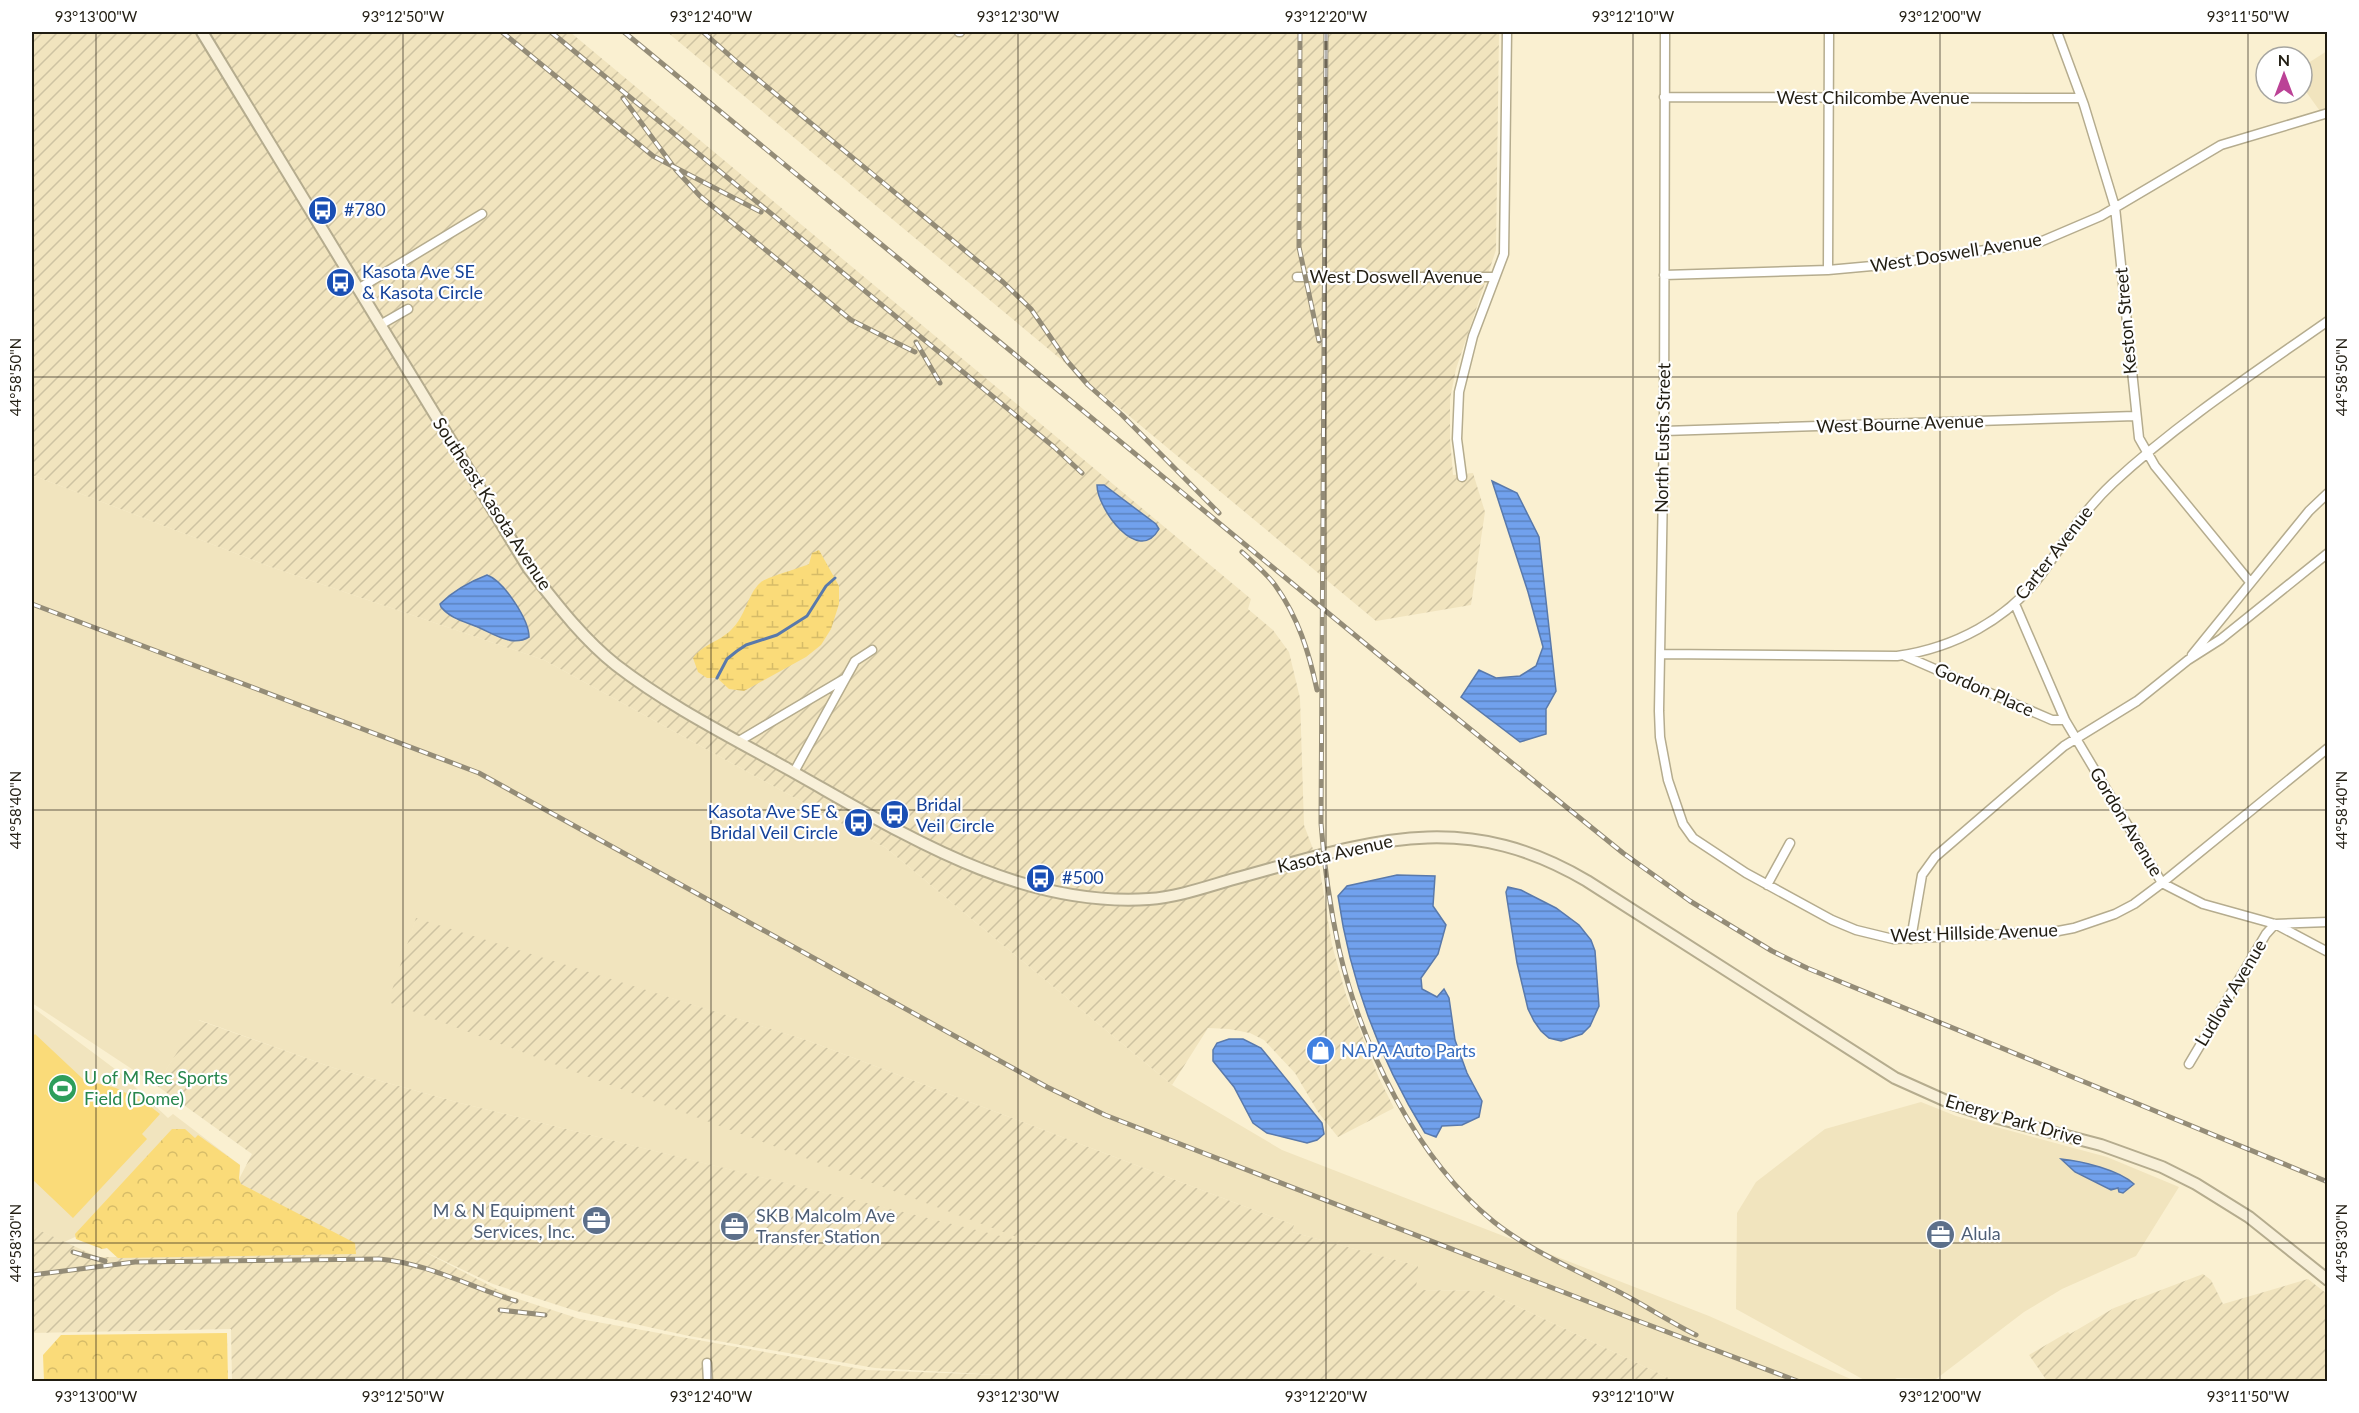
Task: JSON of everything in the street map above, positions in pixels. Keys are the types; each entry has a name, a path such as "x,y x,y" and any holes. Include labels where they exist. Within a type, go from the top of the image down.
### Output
{"street":[{"name":"Southeast Kasota Avenue","path":"202,32 515,548 561,610 614,663 675,706 917,841 958,860 1026,884 1088,897"},
{"path":"1462,477 1457,439 1459,392 1473,336 1501,266 1504,248 1507,32"},
{"name":"North Eustis Street","path":"1665,32 1664,431 1659,711 1664,758 1675,804 1683,824 1693,838"},
{"path":"1828,270 1829,32"},
{"name":"Keston Street","path":"2057,32 2081,98 2115,207 2139,438 2148,454 2250,582"},
{"name":"West Chilcombe Avenue","path":"1664,98 2081,98"},
{"name":"West Doswell Avenue","path":"1664,275 1828,270 1883,265 2040,242 2102,216 2221,146 2328,113"},
{"path":"358,289 482,214"},
{"name":"West Doswell Avenue","path":"1297,277 1495,277"},
{"path":"380,325 408,309"},
{"name":"Carter Avenue","path":"1660,654 1904,655 1962,638 2015,604 2043,571 2094,502 2148,454 2225,394 2328,321"},
{"name":"West Bourne Avenue","path":"1664,431 2135,416"},
{"path":"2188,660 2250,582 2310,511 2328,494"},
{"path":"1911,939 1919,884 1926,866 2076,738 2137,700 2188,660 2221,639 2328,553"},
{"name":"Gordon Avenue","path":"2015,604 2065,720 2162,883 2203,904 2275,924 2328,922"},
{"path":"794,772 844,678 855,661 872,650"},
{"name":"Gordon Place","path":"1904,655 2052,720 2065,720"},
{"path":"739,741 844,678"},
{"name":"West Hillside Avenue","path":"1693,838 1767,885 1832,921 1856,930 1893,939 2053,932 2074,928 2115,914 2134,904 2328,748"},
{"name":"Kasota Avenue","path":"1088,897 1120,900 1153,898 1196,890 1364,844 1397,838 1430,836 1500,844 1548,859 1641,914"},
{"path":"1767,885 1790,843"},
{"name":"Energy Park Drive","path":"1641,914 1895,1078 1975,1111 2102,1145 2162,1167 2218,1197 2248,1217 2328,1280"},
{"path":"2275,924 2328,952"},
{"name":"Ludlow Avenue","path":"2189,1064 2266,934 2275,924"},
{"path":"707,1363 708,1382"}],"shaded area":[{"path":"32,32 570,32 1251,599 1248,609 1273,630 1289,652 1300,698 1304,825 1319,865 1332,945 1346,995 1379,1078 1394,1108 1338,1137 1318,1112 1295,1073 1264,1040 1250,1033 1229,1029 1208,1028 1172,1085 886,848 544,660 271,567 32,475"},
{"path":"667,32 1499,32 1496,250 1456,369 1450,399 1453,475 1473,473 1485,512 1471,605 1376,621"},
{"path":"2327,51 2327,121 2314,103 2314,59"},
{"path":"32,475 271,567 544,660 886,848 1172,1085 1282,1150 1709,1316 1855,1381 1675,1381 1485,1291 1415,1290 1417,1266 1292,1232 1294,1225 809,1041 416,919 389,1002 1056,1250 460,1103 334,1068 199,1020 156,1085 32,1003"},
{"path":"416,918 809,1041 1294,1225 1292,1232 1418,1266 1416,1290 1485,1291 1675,1381 232,1381 231,1329 32,1333 32,1227 98,1257 166,1257 239,1179 252,1154 156,1085 198,1020 334,1068 460,1103 1041,1246 388,1002","holes":["421,1250 493,1284 576,1311 689,1336 875,1368 999,1375 866,1370 580,1319 512,1297"]},
{"path":"32,1007 119,1072 168,1118 173,1114 240,1165 239,1179 166,1257 118,1258 107,1248 102,1249 75,1237 64,1242 32,1227"},
{"path":"1921,1102 1956,1116 2107,1157 2179,1187 2136,1256 2062,1289 2024,1312 1936,1379 1897,1378 1891,1381 1866,1381 1736,1309 1737,1213 1756,1182 1825,1129"},
{"path":"2203,1274 2211,1280 2223,1304 2308,1279 2327,1294 2327,1381 2047,1381 2029,1355 2114,1308"}],"green space":[{"path":"819,550 839,586 839,604 831,629 821,645 806,657 744,691 729,689 717,678 707,678 698,672 693,658 701,649 726,634 736,624 752,593 760,583 809,564 812,553"},
{"name":"U of M Rec Sports Field (Dome)","path":"35,1034 84,1080 116,1088 146,1103 160,1114 142,1134 147,1139 73,1218 32,1179 32,1038"},
{"path":"172,1129 185,1129 195,1138 198,1135 240,1165 241,1184 355,1243 356,1254 118,1258 107,1248 102,1249 76,1239 75,1234"},
{"path":"227,1333 228,1381 44,1381 43,1355 61,1335"}],"water":[{"path":"1492,481 1517,493 1539,537 1556,691 1546,709 1546,734 1520,742 1461,697 1479,670 1496,678 1520,676 1536,666 1543,647 1528,592"},
{"path":"1097,485 1104,485 1156,524 1159,529 1150,539 1140,541 1120,530 1104,507"},
{"path":"487,575 508,593 525,621 529,637 515,641 501,638 457,619 441,607 440,604 456,591"},
{"path":"1397,875 1435,876 1433,906 1446,925 1438,954 1421,978 1422,989 1437,997 1444,989 1449,998 1455,1040 1467,1073 1482,1101 1479,1117 1462,1125 1442,1126 1436,1137 1425,1133 1409,1105 1369,1019 1350,959 1338,896 1347,886"},
{"path":"1508,887 1521,890 1556,908 1579,925 1591,940 1595,951 1599,1006 1590,1026 1582,1034 1561,1041 1549,1038 1534,1021 1528,1009 1517,963 1506,892"},
{"path":"1229,1039 1243,1039 1261,1048 1322,1123 1324,1134 1317,1140 1307,1143 1267,1133 1253,1123 1234,1087 1213,1061 1213,1050 1217,1043"},
{"path":"2061,1159 2100,1167 2119,1174 2134,1184 2123,1193 2119,1192 2118,1188 2111,1190 2075,1172"}],"waterway":[{"path":"717,678 727,659 737,651 746,645 777,635 807,616 826,586 835,578"}],"railway":[{"path":"502,32 653,156 761,212"},
{"path":"551,32 1054,447 1082,473"},
{"path":"624,32 1379,655 1623,853 1690,901 1772,951 1807,968 2328,1182"},
{"path":"703,32 1003,282 1031,309 1067,361 1088,385 1122,415 1219,513"},
{"path":"1300,32 1299,247 1319,341"},
{"path":"1326,32 1321,823 1330,902 1349,986 1377,1061 1396,1098 1416,1133 1466,1196 1494,1222 1524,1243 1696,1335"},
{"path":"623,98 676,170 700,196 851,320 915,352"},
{"path":"916,342 940,383"},
{"path":"1242,552 1271,581 1283,597 1306,649 1317,690"},
{"path":"32,604 479,773 1047,1087 1105,1115 1800,1382"},
{"path":"73,1252 105,1261"},
{"path":"32,1275 135,1262 379,1259 431,1270 516,1301"},
{"path":"500,1310 545,1315"}],"place":[{"name":"#780","path":"323,210"},
{"name":"Kasota Ave SE & Kasota Circle","path":"341,282"},
{"name":"Bridal Veil Circle","path":"895,815"},
{"name":"Kasota Ave SE & Bridal Veil Circle","path":"859,822"},
{"name":"#500","path":"1041,878"},
{"name":"NAPA Auto Parts","path":"1320,1051"},
{"name":"U of M Rec Sports Field (Dome)","path":"63,1088"},
{"name":"M & N Equipment Services, Inc.","path":"596,1221"},
{"name":"SKB Malcolm Ave Transfer Station","path":"735,1226"},
{"name":"Alula","path":"1940,1234"}]}
